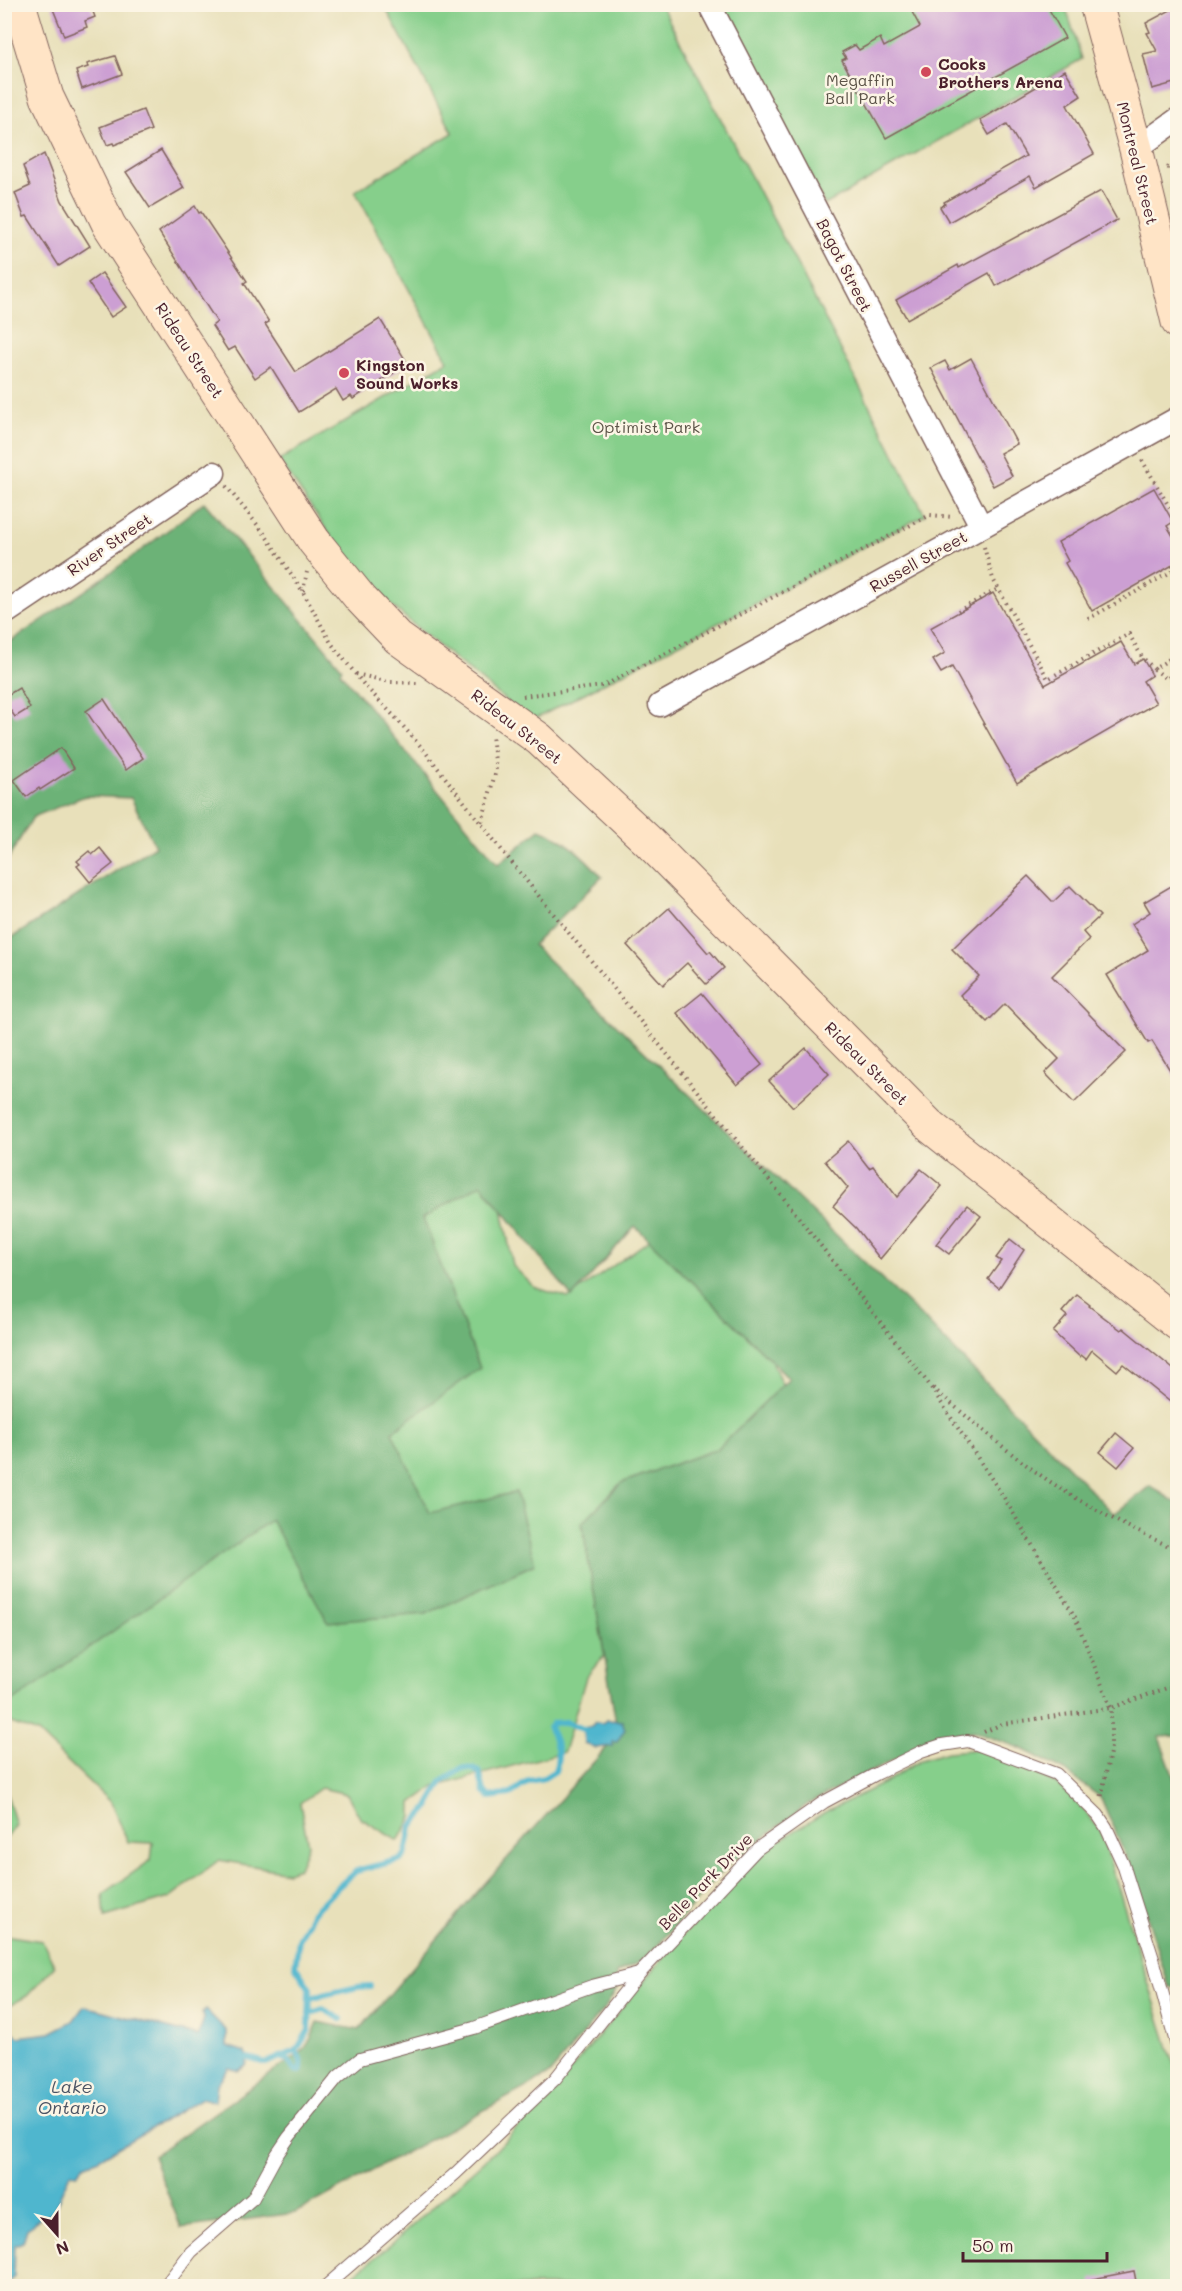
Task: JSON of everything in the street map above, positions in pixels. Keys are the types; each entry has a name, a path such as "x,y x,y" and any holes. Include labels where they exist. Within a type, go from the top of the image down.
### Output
{"street":[{"name":"Rideau Street","path":"19,4 47,97 109,225 314,541 361,598 398,638 538,739 647,840 931,1127 1178,1324"},
{"name":"Bagot Street","path":"709,4 979,527"},
{"name":"Montreal Street","path":"1096,4 1136,149 1178,322"},
{"path":"1136,149 1178,119"},
{"name":"Russell Street","path":"660,705 1178,418"},
{"name":"River Street","path":"4,614 220,480"}],"lane":[{"path":"965,1741 1056,1774 1098,1815 1107,1827 1123,1864 1154,1962 1178,2050"},
{"name":"Belle Park Drive","path":"326,2286 456,2173 555,2079 639,1974 757,1849 824,1802 904,1760 942,1745 965,1741"},
{"path":"165,2286 191,2252 253,2198 289,2137 338,2077 360,2059 474,2028 592,1986 639,1974"}],"path":[{"path":"1132,442 1178,525"},
{"path":"220,480 264,533 303,592 331,643 355,674 423,749 778,1191 928,1383 1003,1496 1075,1617 1111,1708 1111,1747 1098,1815"},
{"path":"520,696 603,686 930,515 946,515 979,527 993,579 1048,679 1129,634 1142,657 1167,679 1176,671 1176,654"},
{"path":"1088,619 1178,568"},
{"path":"958,611 998,589"},
{"path":"1154,669 1176,654"},
{"path":"355,674 390,682 424,684"},
{"path":"481,823 496,770 491,729"},
{"path":"928,1383 987,1433 1051,1482 1135,1532 1178,1550"},
{"path":"965,1741 1002,1724 1111,1708 1178,1684"}],"green space":[{"name":"Optimist Park","path":"384,5 661,5 925,515 531,721 422,632 358,576 279,460 448,361 355,191 453,133"},
{"name":"Megaffin Ball Park","path":"720,5 1065,5 1082,59 825,205"},
{"path":"204,502 342,668 340,672 498,864 540,829 558,837 574,849 602,877 533,945 926,1321 1114,1514 1150,1486 1177,1503 1177,1736 1159,1737 1177,1786 1177,1988 1169,1987 1137,1884 1101,1798 1065,1771 1020,1748 973,1731 948,1735 915,1749 808,1804 729,1864 650,1954 616,1973 616,1990 605,2008 549,2075 295,2213 181,2228 153,2156 300,2053 312,2037 318,2022 359,2030 479,1890 618,1735 582,1523 621,1483 717,1449 789,1378 635,1226 572,1297 481,1184 423,1218 480,1368 392,1432 430,1513 516,1492 535,1564 426,1614 328,1622 271,1520 5,1707 5,942 155,846 131,798 85,796 33,817 5,864 5,645 106,576"},
{"path":"453,1104 499,1193 513,1266 534,1287 568,1298 665,1229 764,1343 815,1460 635,1620 586,1677 564,1752 434,1787 412,1803 412,1817 398,1841 360,1818 347,1794 321,1788 300,1803 308,1845 299,1868 288,1872 219,1860 169,1898 105,1917 103,1894 151,1860 153,1843 128,1842 111,1803 38,1733 6,1721 5,1727 5,1512"},
{"path":"982,1749 1056,1783 1080,1805 1100,1830 1177,2073 1177,2286 340,2286 394,2242 494,2152 557,2086 680,1938 767,1848 825,1812 884,1783 921,1760 947,1752"},
{"path":"4,1785 16,1825 5,1840 4,1840"},
{"path":"4,1935 42,1941 55,1966 27,1996 5,2008"}],"water":[{"path":"607,1720 622,1721 625,1729 617,1742 613,1742 613,1746 595,1748 584,1743 583,1733 587,1727 591,1727 595,1722 602,1723"},
{"name":"Lake Ontario","path":"84,2006 198,2036 204,2018 202,2013 206,2010 227,2031 227,2046 245,2052 248,2059 246,2066 238,2071 229,2068 217,2084 215,2102 202,2098 97,2160 84,2165 77,2174 70,2173 54,2210 47,2217 40,2217 27,2229 23,2242 15,2245 14,2277 5,2286 5,2032 9,2027 18,2037 50,2033 73,2021"}],"building":[{"path":"51,4 90,4 95,17 85,21 87,27 64,36"},
{"name":"Cooks Brothers Arena","path":"921,4 1046,4 1065,38 886,138 842,60 846,58 842,52 855,45 859,50 880,38 884,47 920,27 911,10"},
{"path":"1178,6 1178,82 1152,89 1143,54 1157,51 1147,33 1150,32 1146,23"},
{"path":"115,56 122,74 82,89 76,71 88,67 87,64"},
{"path":"1065,70 1081,96 1067,105 1094,154 1036,187 1030,176 949,222 940,207 945,204 944,202 1026,156 1007,124 989,135 980,120"},
{"path":"143,110 151,130 114,145 113,143 107,145 100,127"},
{"path":"161,150 184,188 150,208 126,172"},
{"path":"44,154 62,201 90,246 59,266 27,216 24,217 15,193 30,186 23,166"},
{"path":"1101,191 1117,220 996,286 989,273 907,319 896,300"},
{"path":"195,206 247,281 244,283 269,322 265,324 296,372 380,319 408,364 353,399 351,396 343,401 336,389 299,412 271,367 255,378 235,347 228,351 212,326 217,322 159,232"},
{"path":"102,273 126,307 111,317 88,283"},
{"path":"971,358 1017,444 1000,453 1012,476 993,486 931,368 945,361 950,370"},
{"path":"1154,488 1173,522 1167,526 1178,544 1178,562 1092,611 1065,563 1068,561 1058,542"},
{"path":"993,593 1045,685 1121,642 1134,664 1143,659 1152,675 1143,681 1156,703 1017,783 952,667 941,673 933,660 945,653 930,628"},
{"path":"19,688 30,708 15,717 11,711 4,714 4,697"},
{"path":"104,699 143,758 126,770 86,711"},
{"path":"61,748 74,768 26,797 14,780"},
{"path":"100,848 113,864 90,882 77,866 80,864 77,861 89,851 92,855"},
{"path":"1028,876 1053,902 1070,886 1100,916 1083,932 1089,939 1052,976 1126,1052 1074,1103 1045,1073 1059,1059 1005,1004 987,1022 960,995 979,976 952,949"},
{"path":"1178,882 1178,1083 1152,1041 1148,1043 1107,975 1148,950 1132,924 1150,912 1144,902"},
{"path":"669,908 724,968 706,984 687,963 663,985 627,945"},
{"path":"702,993 762,1065 737,1085 677,1013"},
{"path":"806,1048 829,1074 793,1107 769,1081"},
{"path":"848,1141 869,1168 873,1166 897,1197 921,1169 942,1186 880,1259 856,1228 833,1206 848,1188 825,1161"},
{"path":"967,1205 981,1216 949,1254 936,1244"},
{"path":"1010,1239 1024,1250 999,1288 988,1279 1001,1261 996,1258"},
{"path":"1077,1295 1121,1330 1123,1328 1178,1373 1178,1391 1169,1401 1123,1364 1117,1371 1092,1350 1086,1359 1081,1355 1080,1357 1053,1332 1067,1316 1062,1312"},
{"path":"1116,1433 1134,1448 1118,1467 1100,1452"},
{"path":"1134,2271 1137,2286 1092,2286 1092,2279"}],"waterway":[{"path":"248,2058 266,2063 296,2051 309,2030 310,1989 295,1966 299,1940 313,1912 356,1871 402,1859 406,1853 411,1827 427,1809 442,1782 462,1768 473,1769 479,1772 484,1791 489,1797 510,1794 529,1781 544,1778 555,1771 558,1760 557,1749 549,1728 553,1723 566,1722 585,1730"},
{"path":"310,1998 370,1986"},
{"path":"309,2014 323,2009 341,2019"},
{"path":"280,2057 288,2060 294,2070 300,2071 301,2063 296,2051"}],"place":[{"name":"Cooks Brothers Arena","path":"926,72"},
{"name":"Kingston Sound Works","path":"344,373"}]}
